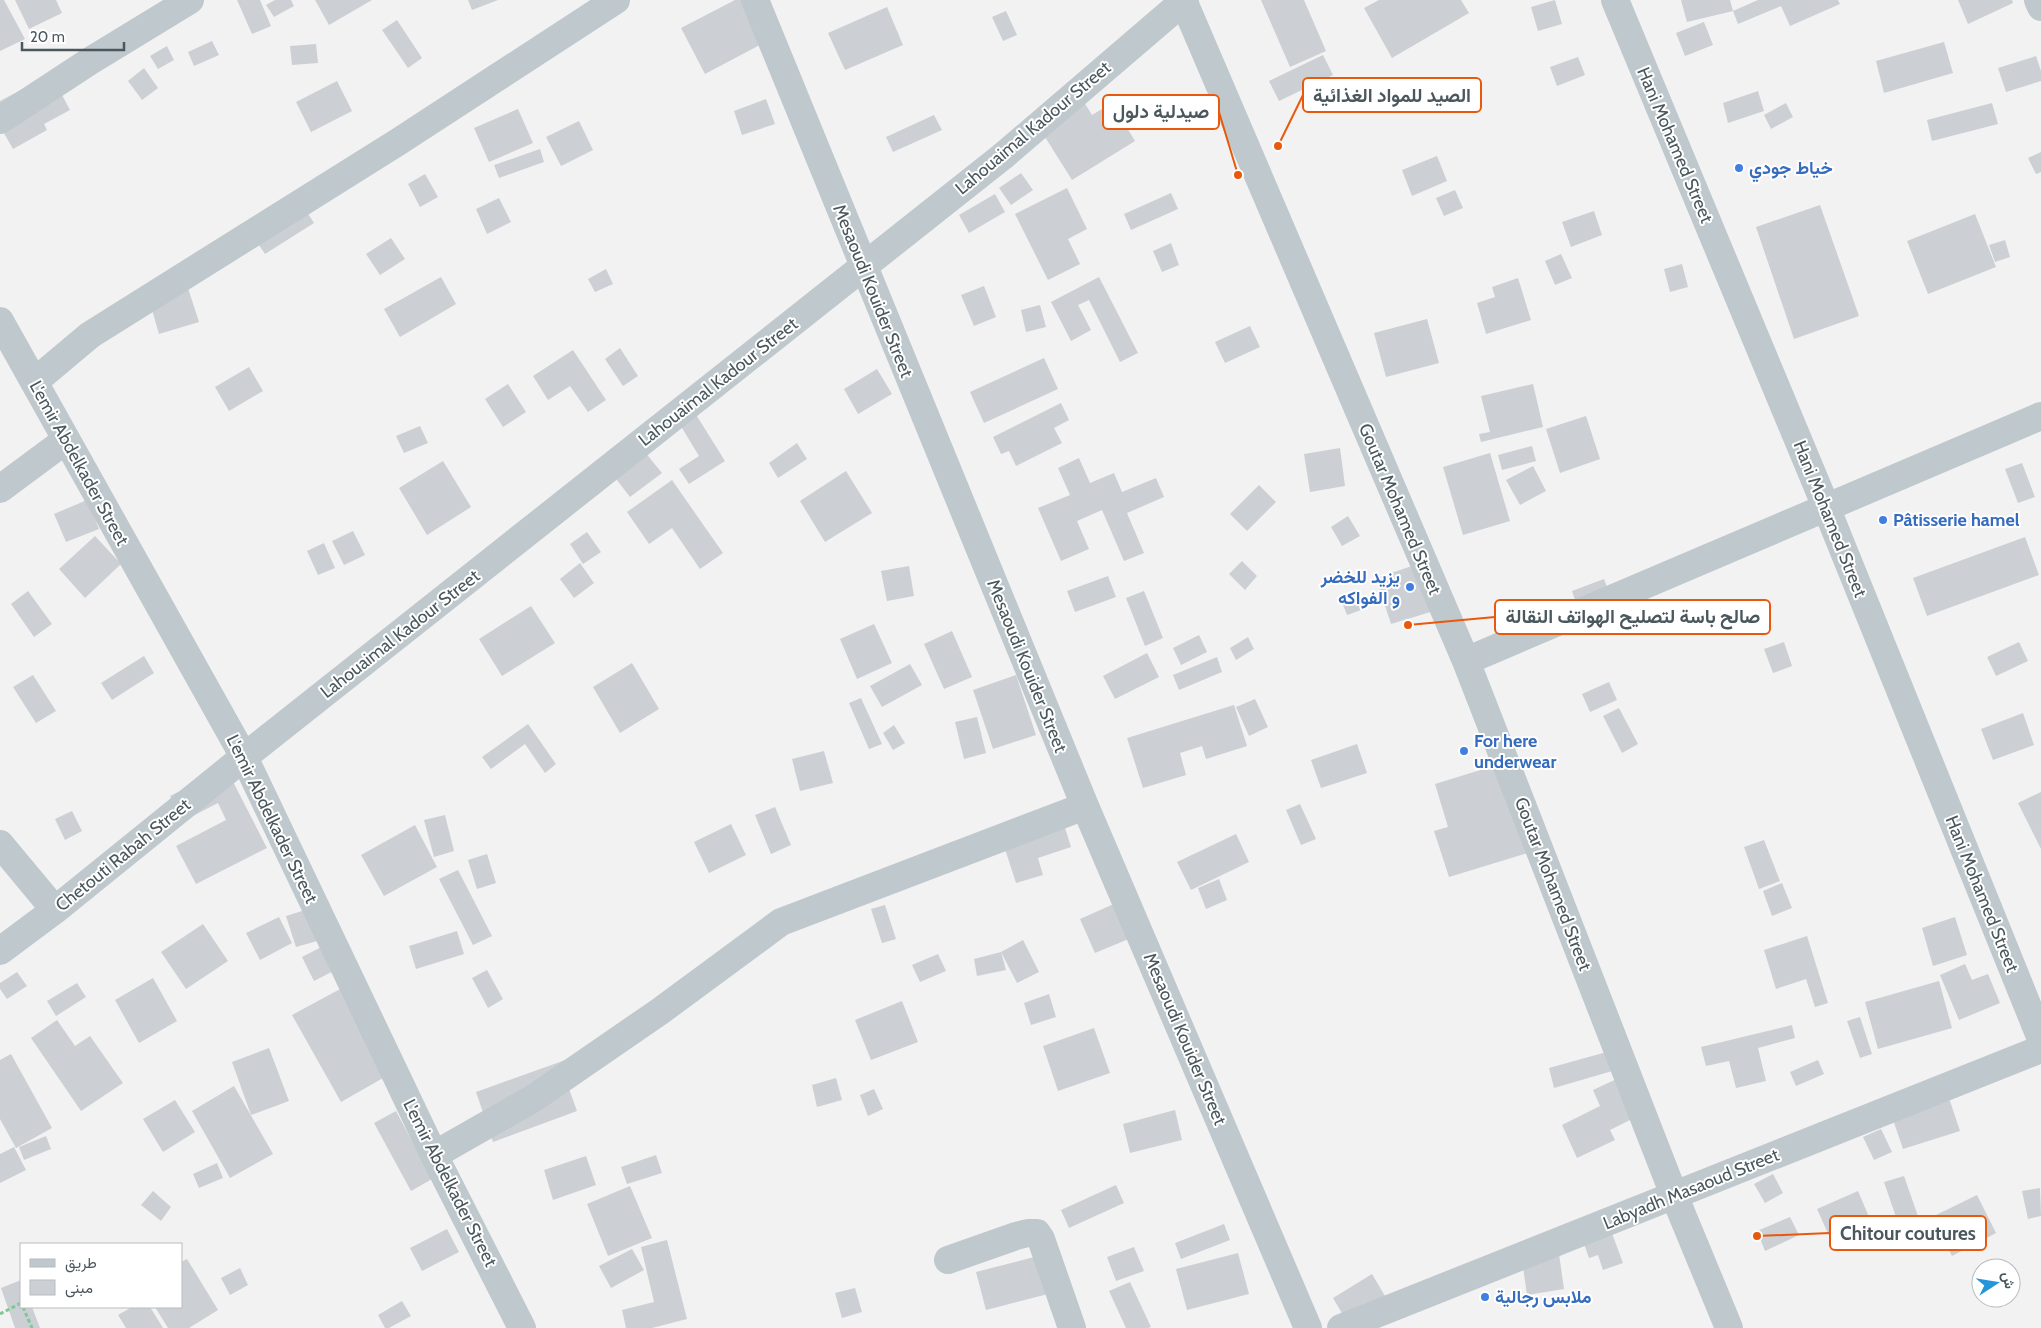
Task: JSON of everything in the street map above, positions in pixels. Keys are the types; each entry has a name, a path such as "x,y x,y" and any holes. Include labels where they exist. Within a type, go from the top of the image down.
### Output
{"street":[{"path":"0,120 90,61 190,0"},
{"path":"34,382 90,335 390,147 616,0"},
{"name":"Mesaoudi Kouider Street","path":"755,0 1085,806 1308,1328"},
{"name":"Hani Mohamed Street","path":"1615,0 1826,507 2041,1039"},
{"path":"2038,0 2041,7"},
{"name":"Lahouaimal Kadour Street","path":"244,757 1003,156 1184,1"},
{"name":"Goutar Mohamed Street","path":"1184,1 1466,661 1674,1195 1729,1328"},
{"name":"L'emir Abdelkader Street","path":"0,321 244,757 434,1155 522,1328"},
{"path":"1466,661 2041,416"},
{"path":"0,489 66,440"},
{"name":"Chetouti Rabah Street","path":"0,951 55,910 244,757"},
{"path":"434,1155 534,1098 660,1012 781,922 1085,806"},
{"path":"0,844 55,910"},
{"name":"Labyadh Masaoud Street","path":"1341,1328 2041,1049"},
{"path":"948,1260 1016,1236 1037,1233 1041,1239 1072,1328"}],"path":[{"path":"0,1314 20,1306"},
{"path":"23,1308 32,1328"}],"building":[{"path":"0,0 4,0 25,39 0,51"},
{"path":"15,0 56,0 62,13 29,29"},
{"path":"237,0 260,0 271,26 252,34"},
{"path":"275,0 291,0 294,6 274,17 266,5"},
{"path":"315,0 372,0 329,25"},
{"path":"468,0 498,0 472,10"},
{"path":"735,0 748,0 769,40 705,74 681,28"},
{"path":"1261,0 1304,0 1326,51 1290,67"},
{"path":"1379,0 1461,0 1469,13 1392,58 1364,8"},
{"path":"1555,0 1562,24 1538,31 1531,7"},
{"path":"1681,0 1730,0 1733,11 1687,22"},
{"path":"1758,0 1838,0 1840,4 1790,26 1781,6 1738,24 1733,11"},
{"path":"1958,0 2012,0 2013,3 1968,24"},
{"path":"887,7 903,45 845,70 828,33"},
{"path":"1006,11 1017,35 1003,41 992,17"},
{"path":"397,20 422,58 408,68 382,30"},
{"path":"1704,22 1713,45 1685,56 1676,33"},
{"path":"212,41 219,55 194,66 188,52"},
{"path":"1944,42 1953,73 1884,93 1876,61"},
{"path":"316,44 318,63 292,65 290,46"},
{"path":"167,46 174,60 158,69 150,56"},
{"path":"1323,55 1333,75 1279,101 1269,81"},
{"path":"2036,56 2041,71 2041,81 2006,92 1998,68"},
{"path":"1578,57 1585,75 1557,86 1550,67"},
{"path":"144,68 158,88 142,100 128,81"},
{"path":"51,74 70,110 44,124 47,130 13,149 0,126 0,101"},
{"path":"337,81 352,111 311,132 296,102"},
{"path":"1758,91 1764,111 1728,123 1723,103"},
{"path":"766,99 775,124 742,135 734,111"},
{"path":"1084,102 1092,115 1112,103 1135,141 1072,180 1040,129"},
{"path":"1786,103 1793,117 1771,129 1764,115"},
{"path":"1992,103 1998,124 1932,141 1927,120"},
{"path":"518,109 533,143 489,162 474,128"},
{"path":"934,115 942,130 893,152 886,137"},
{"path":"579,121 593,150 561,166 546,137"},
{"path":"540,149 544,162 499,178 494,165"},
{"path":"2041,152 2041,172 2036,174 2028,158"},
{"path":"1437,156 1447,181 1412,196 1402,170"},
{"path":"1021,173 1033,190 1011,205 999,188"},
{"path":"425,174 438,197 420,207 408,184"},
{"path":"1067,188 1087,229 1068,239 1080,264 1048,280 1015,214"},
{"path":"1455,190 1463,208 1444,216 1436,198"},
{"path":"1171,193 1178,209 1131,230 1124,214"},
{"path":"995,194 1005,212 969,233 959,215"},
{"path":"298,198 314,223 265,254 249,230"},
{"path":"499,198 511,222 487,234 476,209"},
{"path":"1820,205 1859,316 1794,339 1756,227"},
{"path":"1594,211 1602,235 1571,247 1562,222"},
{"path":"1975,214 1996,267 1928,294 1907,241"},
{"path":"391,238 405,259 380,275 366,254"},
{"path":"2005,240 2010,257 1995,262 1989,245"},
{"path":"1171,243 1179,265 1162,272 1153,251"},
{"path":"1561,254 1572,278 1555,285 1545,261"},
{"path":"1682,264 1688,287 1670,292 1664,269"},
{"path":"606,269 613,284 595,292 588,279"},
{"path":"441,277 456,304 400,337 384,309"},
{"path":"1099,277 1138,353 1120,362 1089,300 1078,305 1091,330 1071,341 1051,302"},
{"path":"1518,278 1531,320 1486,334 1477,303 1495,297 1492,287"},
{"path":"187,285 199,322 159,334 148,296"},
{"path":"984,286 996,317 974,326 961,295"},
{"path":"1040,305 1046,327 1026,332 1021,310"},
{"path":"1427,319 1439,363 1386,377 1374,333"},
{"path":"1250,326 1260,347 1225,363 1215,342"},
{"path":"620,348 638,376 623,386 605,359"},
{"path":"573,350 606,400 588,412 570,386 548,400 533,376"},
{"path":"1044,358 1058,389 984,423 970,392"},
{"path":"249,367 263,391 229,411 215,387"},
{"path":"877,369 892,394 858,414 844,389"},
{"path":"508,384 526,412 503,427 485,399"},
{"path":"1533,384 1543,427 1481,442 1479,434 1490,432 1481,396"},
{"path":"1061,403 1069,420 1054,428 1062,443 1016,466 1009,451 1001,454 993,437"},
{"path":"695,413 725,461 689,484 679,469 699,456 679,423"},
{"path":"1586,416 1600,459 1560,473 1546,429"},
{"path":"420,426 428,443 404,453 396,436"},
{"path":"797,443 807,459 778,478 769,463"},
{"path":"1532,446 1536,461 1502,470 1498,455"},
{"path":"1340,448 1345,486 1310,492 1304,454"},
{"path":"644,451 662,473 630,497 613,475"},
{"path":"1490,453 1510,521 1463,535 1443,467"},
{"path":"1079,458 1090,483 1114,473 1122,492 1156,478 1164,497 1127,513 1144,553 1124,561 1102,510 1077,521 1089,549 1061,561 1038,508 1070,495 1058,468"},
{"path":"443,461 471,507 427,535 399,488"},
{"path":"2022,463 2035,497 2018,503 2005,469"},
{"path":"1533,466 1546,491 1520,505 1506,480"},
{"path":"846,471 872,513 825,542 800,501"},
{"path":"672,480 723,553 700,569 672,528 649,544 627,512"},
{"path":"1259,485 1276,502 1247,531 1230,514"},
{"path":"87,500 99,529 66,542 54,514"},
{"path":"1348,516 1360,536 1342,546 1331,527"},
{"path":"353,531 365,555 344,565 332,541"},
{"path":"587,532 601,552 583,564 570,544"},
{"path":"95,536 121,564 85,598 59,569"},
{"path":"2025,537 2039,575 1927,616 1913,578"},
{"path":"324,543 335,568 318,575 307,551"},
{"path":"1242,561 1257,576 1245,590 1229,574"},
{"path":"580,563 594,583 574,598 560,579"},
{"path":"1421,563 1437,610 1391,624 1376,578"},
{"path":"909,566 914,596 887,601 881,571"},
{"path":"1108,576 1116,597 1075,612 1067,591"},
{"path":"1604,579 1612,600 1579,612 1572,591"},
{"path":"1357,590 1364,609 1347,615 1340,597"},
{"path":"28,591 52,624 34,637 11,604"},
{"path":"1144,591 1163,638 1145,646 1126,598"},
{"path":"531,606 555,643 502,676 479,639"},
{"path":"874,624 892,663 857,679 840,639"},
{"path":"952,631 972,677 944,689 924,644"},
{"path":"1199,635 1207,652 1181,665 1173,648"},
{"path":"1248,637 1254,649 1236,660 1230,648"},
{"path":"1784,642 1792,666 1773,673 1764,649"},
{"path":"2019,642 2028,661 1996,676 1987,657"},
{"path":"1147,653 1159,677 1115,699 1103,676"},
{"path":"144,656 154,673 112,700 101,683"},
{"path":"1217,657 1222,672 1179,690 1173,675"},
{"path":"632,663 659,709 620,733 593,687"},
{"path":"910,664 922,685 882,707 870,686"},
{"path":"33,675 56,711 36,723 13,687"},
{"path":"1016,675 1036,735 993,749 973,690"},
{"path":"1609,682 1617,700 1590,712 1582,694"},
{"path":"861,698 882,744 869,749 849,703"},
{"path":"1255,699 1268,727 1249,736 1236,707"},
{"path":"1234,705 1247,746 1206,759 1202,746 1180,753 1186,775 1143,788 1127,738"},
{"path":"1619,708 1638,744 1622,753 1603,716"},
{"path":"2023,713 2034,745 1993,760 1981,729"},
{"path":"977,717 986,753 964,759 955,722"},
{"path":"528,724 556,764 545,773 525,744 491,769 482,757"},
{"path":"894,725 905,743 893,750 883,733"},
{"path":"1357,744 1367,773 1321,788 1311,760"},
{"path":"824,751 833,783 800,791 792,759"},
{"path":"1500,764 1528,853 1449,877 1434,831 1448,827 1435,784"},
{"path":"226,768 267,848 196,884 176,846 226,820 218,803 183,821 170,796"},
{"path":"2041,792 2041,849 2018,803"},
{"path":"1300,804 1316,839 1301,845 1286,810"},
{"path":"1058,805 1071,847 1038,858 1043,875 1016,883 1004,846"},
{"path":"775,807 791,845 771,854 755,815"},
{"path":"72,811 82,831 65,840 55,819"},
{"path":"445,815 454,851 434,857 424,820"},
{"path":"731,824 746,855 709,873 694,842"},
{"path":"415,825 437,867 384,896 361,855"},
{"path":"1236,834 1249,862 1191,890 1177,862"},
{"path":"1764,840 1780,881 1759,889 1744,847"},
{"path":"487,854 496,883 477,889 468,860"},
{"path":"458,870 492,936 473,945 439,879"},
{"path":"1219,879 1227,900 1206,909 1198,888"},
{"path":"1782,883 1792,908 1772,916 1763,891"},
{"path":"1116,903 1131,938 1095,953 1080,919"},
{"path":"885,905 896,939 882,943 871,909"},
{"path":"315,907 324,939 296,947 286,916"},
{"path":"279,917 292,943 260,960 246,933"},
{"path":"1955,917 1967,955 1933,966 1922,928"},
{"path":"203,924 228,961 186,989 161,952"},
{"path":"457,931 464,954 416,969 409,946"},
{"path":"1807,936 1828,1003 1815,1007 1806,979 1776,989 1764,950"},
{"path":"339,938 351,962 314,981 302,957"},
{"path":"1023,940 1039,972 1017,983 1001,952"},
{"path":"1001,952 1006,970 977,976 974,959"},
{"path":"938,954 946,971 920,982 912,965"},
{"path":"1965,964 1972,980 1988,974 2000,1003 1959,1020 1940,975"},
{"path":"487,970 503,999 488,1008 472,978"},
{"path":"17,972 27,986 7,999 0,989 0,983"},
{"path":"153,978 177,1021 139,1043 115,1000"},
{"path":"1939,981 1952,1028 1878,1049 1865,1002"},
{"path":"77,983 86,997 56,1016 47,1001"},
{"path":"342,988 390,1074 341,1102 292,1015"},
{"path":"1049,994 1056,1017 1031,1025 1024,1003"},
{"path":"902,1001 918,1042 871,1060 855,1020"},
{"path":"1860,1017 1872,1054 1860,1058 1847,1021"},
{"path":"57,1020 75,1046 90,1036 123,1083 81,1111 31,1038"},
{"path":"1792,1025 1795,1038 1758,1048 1766,1081 1736,1088 1729,1061 1706,1066 1701,1047"},
{"path":"1094,1028 1110,1073 1058,1091 1043,1046"},
{"path":"269,1048 289,1101 251,1115 232,1062"},
{"path":"1621,1048 1626,1067 1554,1088 1549,1068"},
{"path":"11,1054 52,1128 16,1148 0,1119 0,1060"},
{"path":"571,1058 568,1086 577,1111 493,1142 476,1092"},
{"path":"1818,1060 1824,1074 1796,1086 1790,1072"},
{"path":"1623,1076 1642,1114 1610,1130 1615,1140 1577,1158 1562,1125 1600,1106 1593,1090"},
{"path":"836,1078 842,1100 817,1107 812,1085"},
{"path":"1944,1083 1960,1131 1903,1149 1887,1102"},
{"path":"234,1086 273,1154 230,1178 192,1111"},
{"path":"874,1089 883,1109 868,1116 860,1095"},
{"path":"175,1100 195,1132 163,1152 143,1119"},
{"path":"1175,1110 1182,1140 1130,1153 1123,1124"},
{"path":"396,1111 432,1179 411,1191 374,1123"},
{"path":"1881,1129 1892,1152 1874,1160 1863,1137"},
{"path":"46,1136 51,1149 24,1160 19,1147"},
{"path":"14,1147 26,1170 0,1183 0,1154"},
{"path":"656,1155 662,1173 627,1184 621,1167"},
{"path":"586,1156 596,1185 553,1200 544,1170"},
{"path":"217,1163 223,1178 199,1188 193,1174"},
{"path":"1773,1174 1783,1193 1765,1203 1754,1184"},
{"path":"1904,1176 1919,1219 1899,1226 1884,1182"},
{"path":"1116,1185 1124,1203 1069,1228 1061,1210"},
{"path":"630,1186 652,1238 608,1256 587,1204"},
{"path":"2040,1188 2041,1216 2028,1219 2022,1191"},
{"path":"153,1191 171,1207 161,1221 141,1205"},
{"path":"1858,1191 1875,1231 1835,1249 1817,1209"},
{"path":"1977,1195 1996,1233 1952,1256 1932,1217"},
{"path":"1790,1217 1799,1235 1765,1251 1757,1231"},
{"path":"1224,1224 1230,1240 1181,1259 1175,1243"},
{"path":"1610,1228 1623,1263 1603,1270 1598,1255 1589,1258 1582,1238"},
{"path":"447,1229 459,1252 422,1271 410,1248"},
{"path":"667,1240 687,1319 652,1328 626,1328 622,1310 654,1302 641,1247"},
{"path":"1134,1247 1144,1271 1116,1281 1107,1257"},
{"path":"632,1249 644,1270 611,1288 599,1266"},
{"path":"1238,1253 1249,1294 1187,1310 1176,1269"},
{"path":"1559,1254 1564,1289 1527,1295 1522,1260"},
{"path":"1038,1256 1048,1294 986,1310 976,1272"},
{"path":"187,1259 218,1310 189,1328 168,1328 156,1308 182,1308 182,1262"},
{"path":"240,1268 248,1285 230,1295 221,1278"},
{"path":"1372,1274 1385,1296 1346,1320 1333,1298"},
{"path":"20,1280 20,1308 32,1308 40,1328 15,1328 1,1288"},
{"path":"1130,1282 1151,1327 1126,1328 1109,1291"},
{"path":"855,1288 862,1312 842,1318 835,1293"},
{"path":"402,1301 411,1316 389,1328 385,1328 378,1315"},
{"path":"130,1308 151,1308 163,1328 126,1328 118,1315"}],"place":[{"name":"الصيد للمواد الغذائية","path":"1278,146"},
{"name":"خياط جودي","path":"1739,168"},
{"name":"صيدلية دلول","path":"1238,175"},
{"name":"Pâtisserie hamel","path":"1883,520"},
{"name":"يزيد للخضر و الفواكه","path":"1410,587"},
{"name":"صالح باسة لتصليح الهواتف النقالة","path":"1408,625"},
{"name":"For here underwear","path":"1464,751"},
{"name":"Chitour coutures","path":"1757,1236"},
{"name":"ملابس رجالية","path":"1485,1297"}]}
